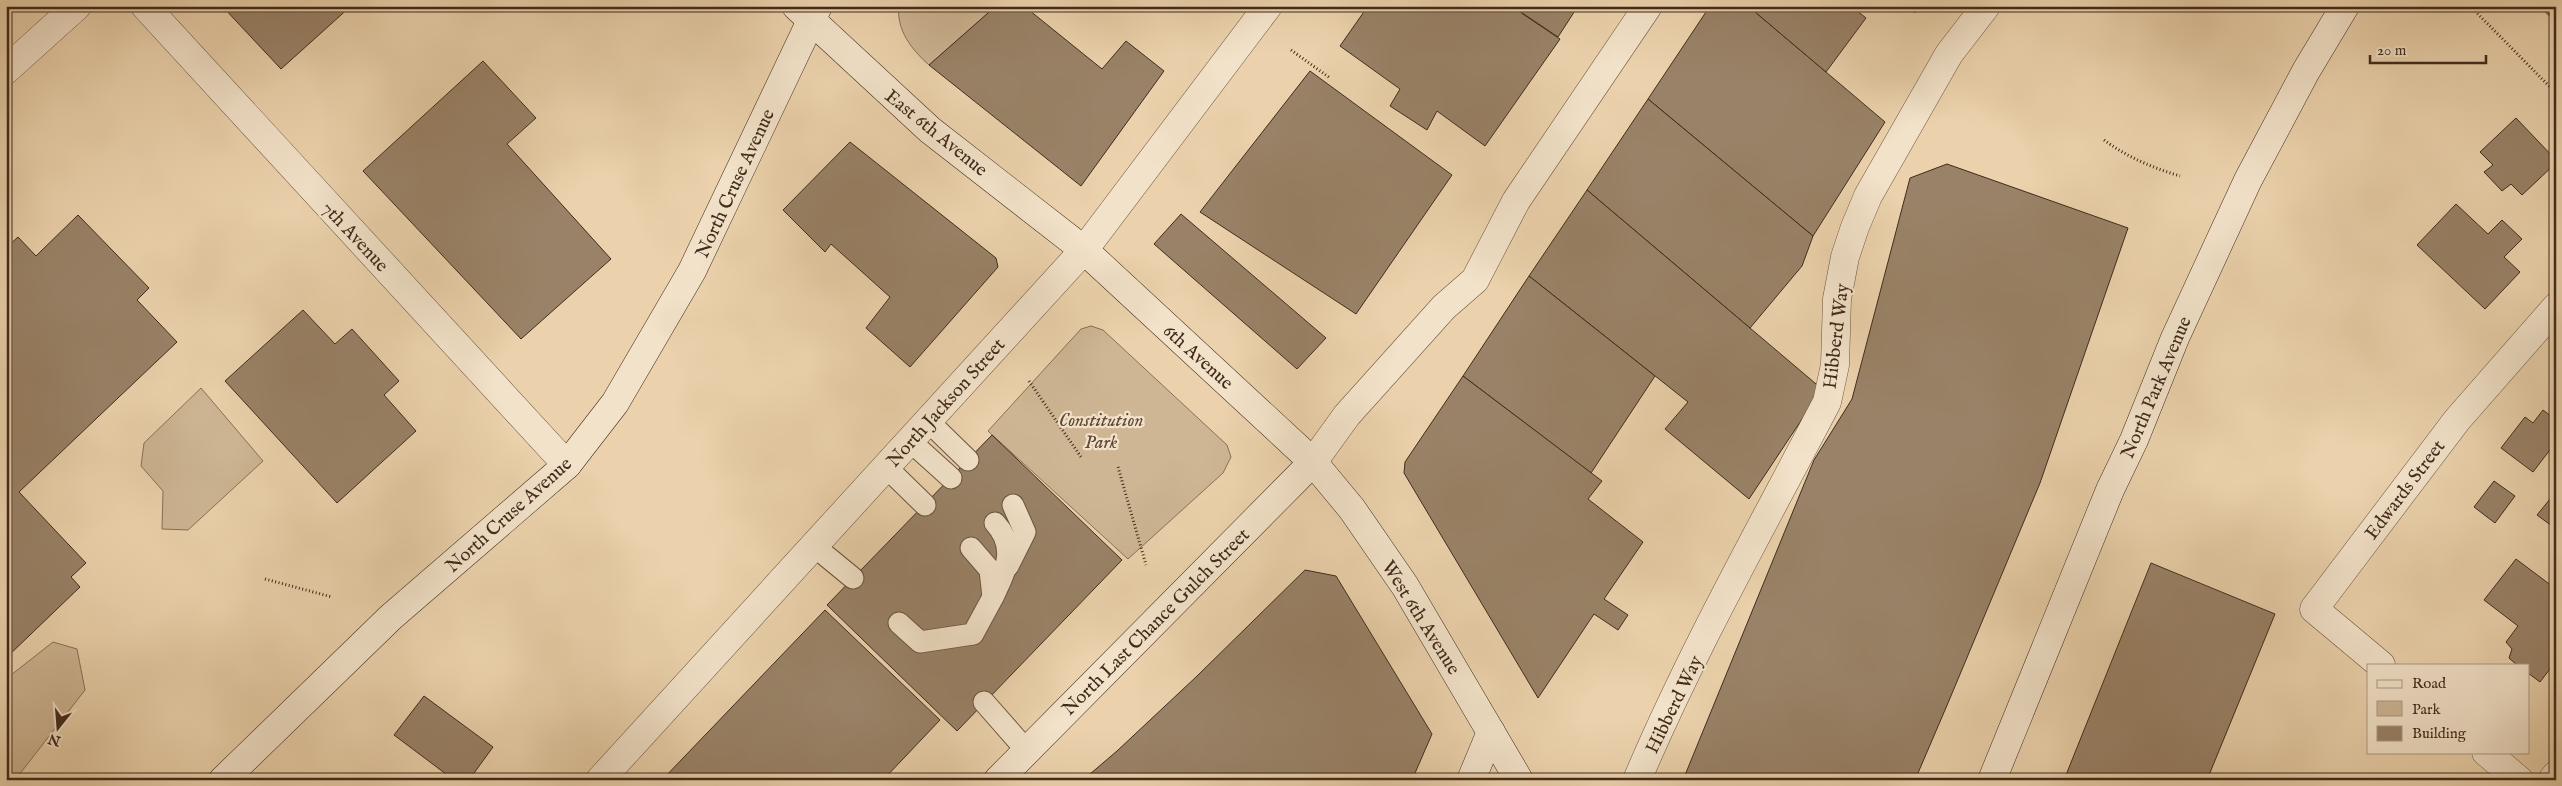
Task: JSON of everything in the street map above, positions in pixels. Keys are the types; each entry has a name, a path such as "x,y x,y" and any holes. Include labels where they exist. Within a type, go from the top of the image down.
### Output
{"street":[{"path":"6,70 77,6"},
{"name":"7th Avenue","path":"145,6 567,465"},
{"name":"North Jackson Street","path":"600,780 1084,250 1268,6"},
{"name":"North Last Chance Gulch Street","path":"998,780 1313,462 1347,415 1444,307 1475,280 1516,201 1648,6"},
{"name":"Hibberd Way","path":"1638,780 1718,611 1827,402 1835,365 1837,299 1855,227 1868,196 1949,54 1986,6"},
{"name":"North Park Avenue","path":"1992,780 2110,490 2134,440 2179,330 2248,180 2306,71 2345,6"},
{"name":"North Cruse Avenue","path":"223,780 391,617 567,465 615,403 692,270 808,11"},
{"name":"East 6th Avenue","path":"808,11 930,130 1084,250"},
{"name":"6th Avenue","path":"1084,250 1313,462"},
{"name":"Edwards Street","path":"2380,664 2314,609 2457,420 2556,307"},
{"name":"West 6th Avenue","path":"1313,462 1352,509 1405,586 1519,780"},
{"path":"1471,780 1491,732"},
{"path":"2488,754 2519,780"},
{"path":"2552,780 2556,775"}],"lane":[{"path":"928,421 968,460"},
{"path":"910,441 951,478"},
{"path":"886,467 925,505"},
{"path":"899,622 920,642 973,634 1025,532 1013,504"},
{"path":"995,524 1005,534 1008,566"},
{"path":"814,546 853,578"},
{"path":"972,548 990,570 993,597"},
{"path":"984,702 1027,751"}],"path":[{"path":"2470,6 2556,93"},
{"path":"1291,50 1330,78"},
{"path":"2104,140 2118,150 2156,169 2180,176"},
{"path":"1029,381 1081,457"},
{"path":"1118,467 1146,565"},
{"path":"265,579 332,598"}],"green space":[{"path":"899,6 996,6 929,65 906,39 900,23"},
{"name":"Constitution Park","path":"1091,326 1103,330 1227,445 1231,457 1223,473 1128,559 988,431 1081,329"},
{"path":"201,388 263,461 188,530 162,529 163,491 141,466 144,443"},
{"path":"53,642 77,649 85,690 15,780 6,780 6,679"}],"building":[{"path":"222,6 351,6 281,69"},
{"path":"996,6 1024,6 1102,69 1126,41 1164,71 1081,186 929,65"},
{"path":"1368,6 1511,6 1560,39 1485,146 1437,111 1427,130 1390,106 1400,89 1340,46"},
{"path":"1512,6 1578,6 1558,37"},
{"path":"1710,6 1748,6 1885,122 1813,236 1648,99"},
{"path":"1748,6 1851,6 1866,18 1826,72"},
{"path":"1909,6 1922,6 1915,13"},
{"path":"2538,6 2556,6 2556,21"},
{"path":"483,61 536,118 507,144 611,259 521,339 363,171"},
{"path":"1310,71 1452,175 1356,314 1200,212"},
{"path":"1648,99 1813,236 1802,266 1750,328 1587,190"},
{"path":"2516,118 2556,160 2556,163 2522,195 2511,184 2502,191 2484,172 2493,165 2480,152"},
{"path":"850,142 996,258 998,267 910,367 866,328 890,297 831,244 825,252 783,210"},
{"path":"1947,164 2128,228 2040,483 1915,780 1683,780 1814,460 1852,399 1910,178"},
{"path":"1587,190 1822,389 1749,499 1665,429 1688,402 1529,276"},
{"path":"2456,204 2488,234 2502,220 2522,239 2504,257 2520,272 2485,309 2417,245"},
{"path":"1181,214 1326,338 1297,369 1154,244"},
{"path":"78,215 149,288 137,300 177,342 19,492 86,563 71,577 80,587 6,658 6,248 18,237 36,256"},
{"path":"1529,276 1655,376 1591,473 1463,376"},
{"path":"303,310 335,344 352,329 399,381 384,395 416,431 337,503 225,381"},
{"path":"1463,376 1602,481 1588,499 1643,542 1604,599 1628,615 1618,630 1594,614 1538,698 1404,473 1405,462"},
{"path":"2543,410 2556,420 2556,442 2533,472 2501,448 2525,417 2533,423"},
{"path":"992,435 1122,560 957,731 827,605"},
{"path":"2494,481 2515,496 2495,523 2474,507"},
{"path":"2550,499 2556,503 2556,529 2537,515"},
{"path":"2516,559 2556,589 2556,661 2540,682 2530,674 2530,664 2516,664 2509,658 2512,649 2506,642 2518,626 2484,600"},
{"path":"2151,563 2275,614 2207,780 2064,780"},
{"path":"1305,570 1336,576 1432,734 1412,780 1083,780 1196,677"},
{"path":"825,610 940,720 883,780 662,780"},
{"path":"424,696 493,747 469,780 454,780 394,735"}]}
